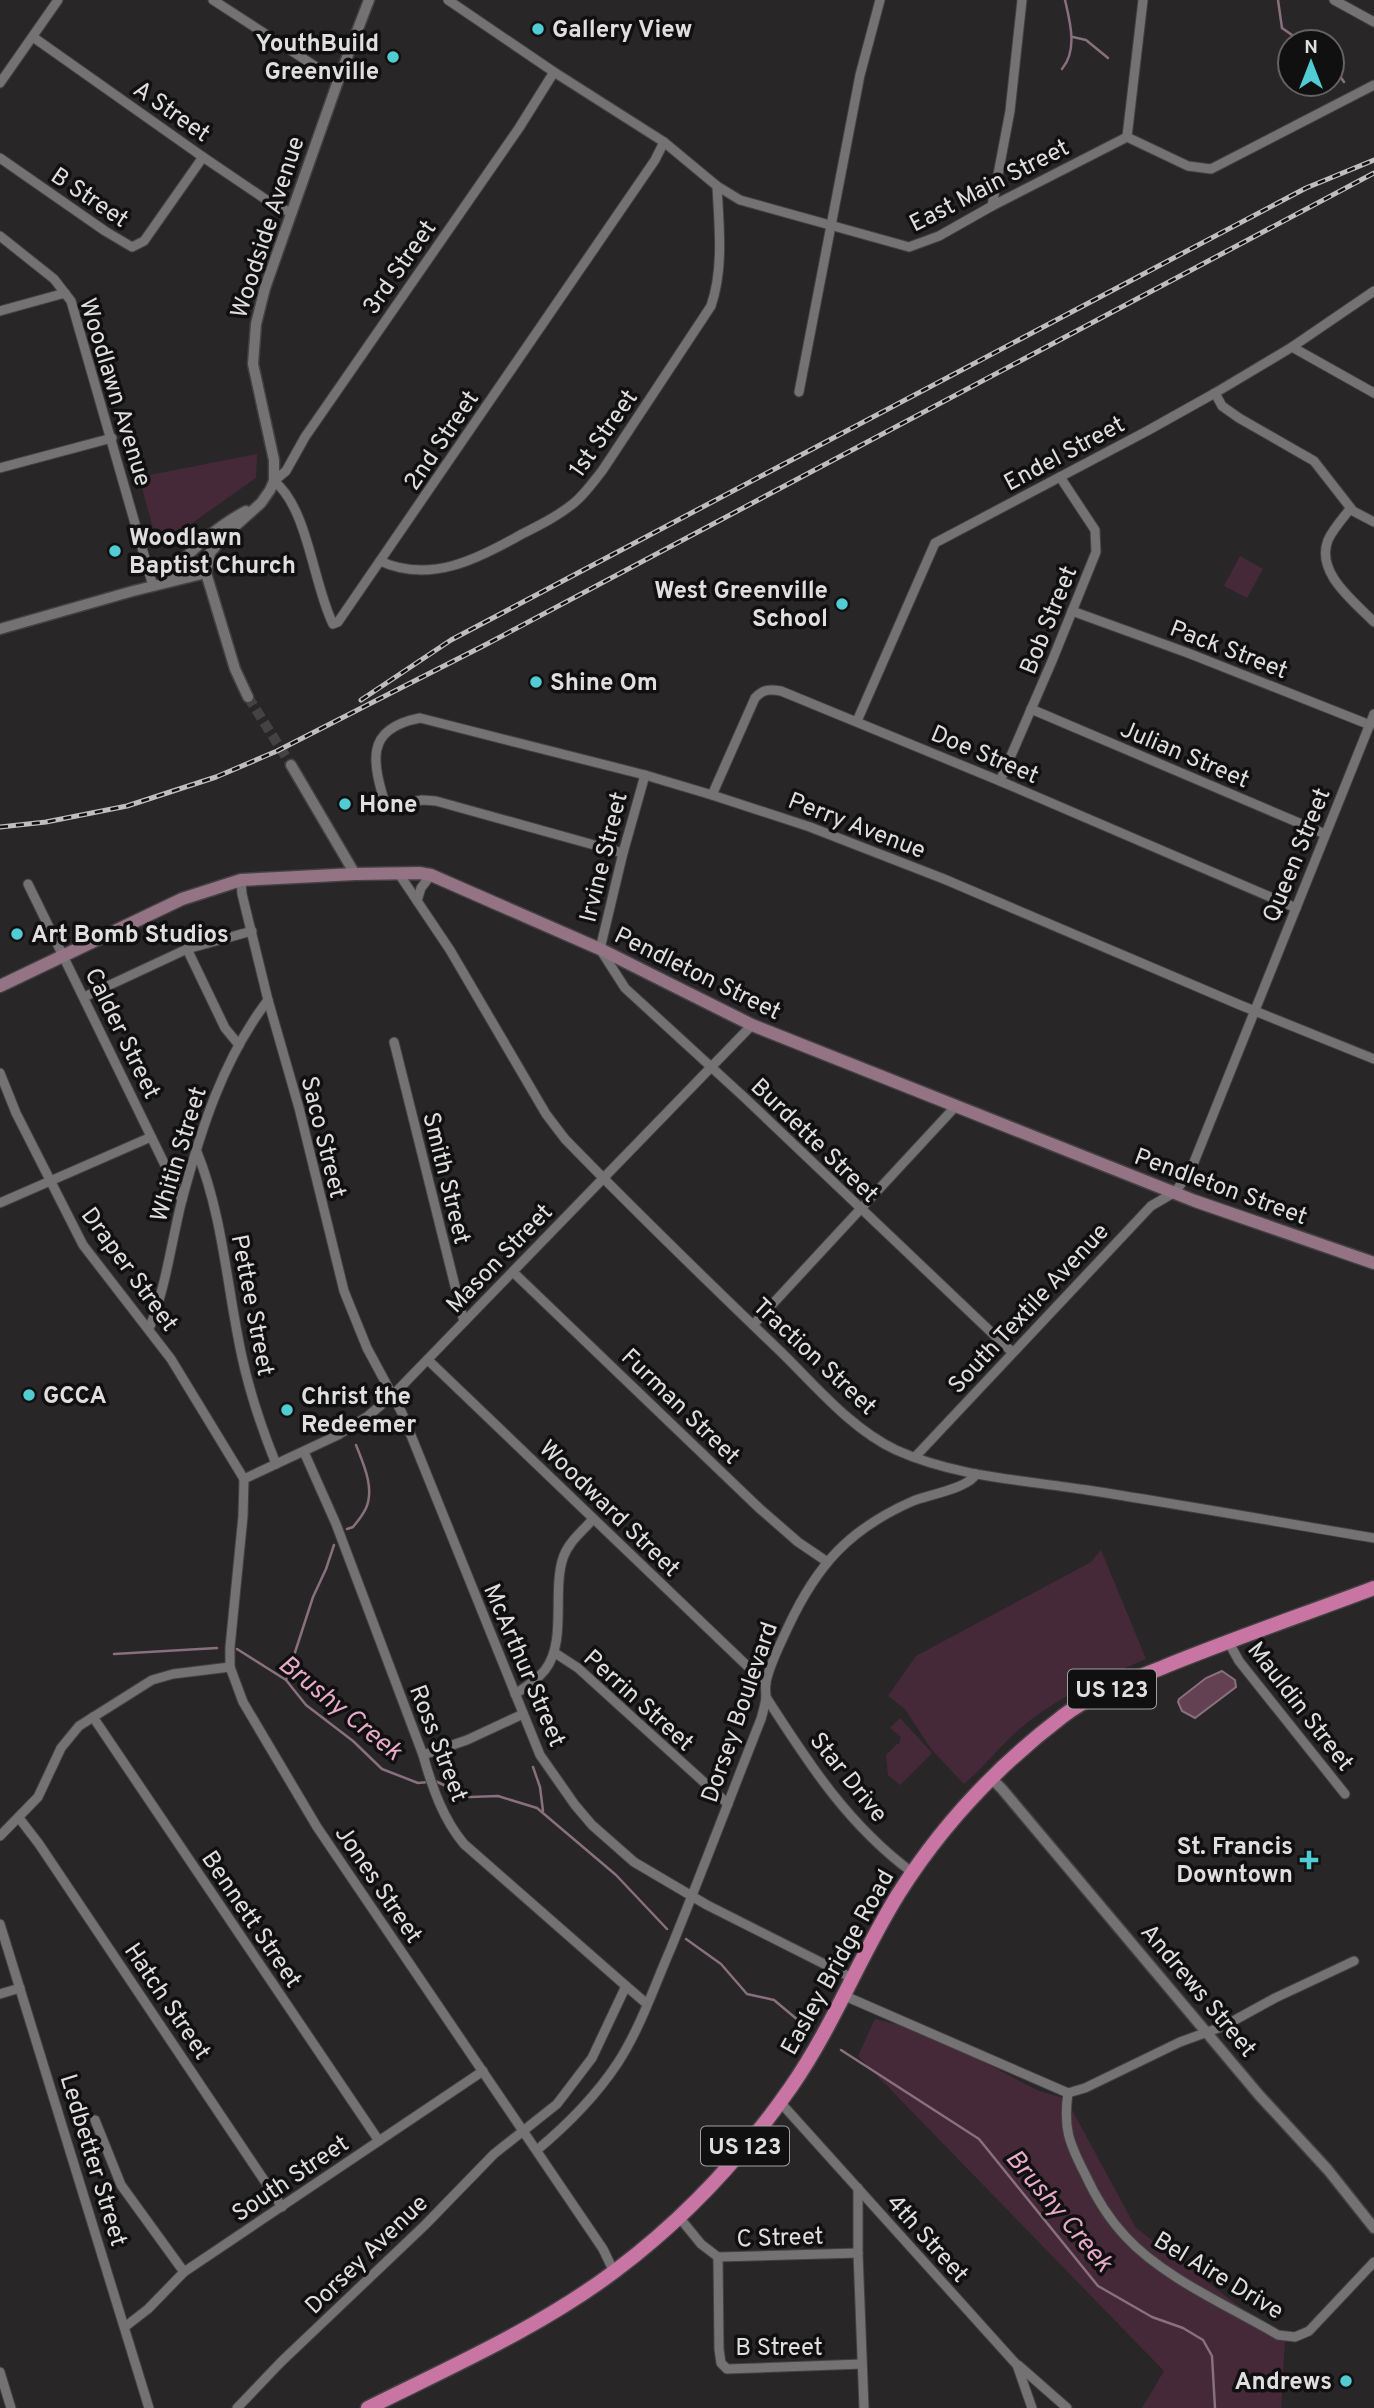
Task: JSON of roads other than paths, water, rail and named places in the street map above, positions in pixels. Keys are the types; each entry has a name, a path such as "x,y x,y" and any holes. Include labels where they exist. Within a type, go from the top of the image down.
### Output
{"highway":[{"name":"Easley Bridge Road","path":"368,2408 520,2331 614,2272 679,2217 738,2155 780,2102 811,2056 888,1913 913,1873 947,1828 1035,1738 1067,1712 1098,1695 1228,1641 1374,1588"}],"main road":[{"name":"Pendleton Street","path":"0,986 183,899 241,880 355,874 431,875 600,948 752,1025 1175,1192 1374,1263"}],"street":[{"path":"0,83 58,0"},
{"path":"213,0 338,81"},
{"name":"Woodside Avenue","path":"274,481 274,460 255,379 253,347 265,288 369,0"},
{"name":"East Main Street","path":"448,0 664,142 717,187 740,200 909,247 939,236 1127,137"},
{"path":"799,392 860,75 880,0"},
{"path":"992,206 1010,111 1022,0"},
{"path":"1143,0 1127,137 1188,166 1211,169 1374,85"},
{"path":"1337,0 1374,22"},
{"name":"A Street","path":"33,37 203,157 274,205 292,213"},
{"name":"3rd Street","path":"274,481 286,471 305,438 511,139 554,72"},
{"name":"2nd Street","path":"274,481 283,488 296,512 333,624 338,622 656,160 664,142"},
{"name":"B Street","path":"0,158 132,247 144,241 203,157"},
{"name":"1st Street","path":"380,561 394,568 415,570 465,563 559,514 586,491 618,448 711,306 719,271 717,187"},
{"name":"Woodlawn Avenue","path":"0,236 54,279 72,301 158,584"},
{"name":"Endel Street","path":"857,721 935,544 1215,393 1292,347 1374,291"},
{"path":"0,311 65,293"},
{"path":"1292,347 1374,393"},
{"path":"1215,393 1222,406 1239,418 1314,461 1350,509 1374,522"},
{"path":"0,468 113,438"},
{"name":"Bob Street","path":"1000,781 1091,564 1097,541 1089,518 1060,477"},
{"path":"248,696 235,669 206,573 210,554 223,537 261,503 274,481"},
{"path":"158,584 230,519 261,503"},
{"path":"1350,509 1327,542 1327,563 1335,581 1374,621"},
{"path":"0,629 206,573"},
{"name":"Pack Street","path":"1072,611 1188,653 1370,725"},
{"name":"Doe Street","path":"712,795 760,692 770,689 781,691 1296,908"},
{"name":"Julian Street","path":"1031,709 1325,834"},
{"name":"Queen Street","path":"1175,1192 1190,1172 1374,714"},
{"name":"Perry Avenue","path":"623,853 430,800 386,807 374,755 378,742 395,725 420,718 645,775 712,795 810,827 944,878 1374,1059"},
{"path":"291,765 355,874"},
{"name":"Irvine Street","path":"600,948 645,775"},
{"name":"Traction Street","path":"399,874 450,950 546,1114 565,1139 850,1419 872,1436 915,1457 976,1474 1084,1489 1374,1538"},
{"path":"417,901 421,888 431,875"},
{"name":"Saco Street","path":"241,880 268,1000 299,1108 344,1291 367,1348 393,1395"},
{"name":"Calder Street","path":"28,884 182,1200"},
{"path":"84,997 187,949 251,931"},
{"name":"Burdette Street","path":"600,948 625,988 1012,1352"},
{"path":"187,949 225,1028 239,1045"},
{"name":"Whitin Street","path":"149,1329 157,1309 182,1200 214,1096 239,1045 268,1000"},
{"name":"Mason Street","path":"244,1479 353,1427 393,1395 752,1025"},
{"name":"Smith Street","path":"394,1042 464,1322"},
{"name":"Draper Street","path":"0,1073 8,1095 83,1245 171,1359 244,1479"},
{"path":"753,1325 956,1106"},
{"path":"0,1203 151,1137"},
{"name":"Pettee Street","path":"197,1152 204,1170 220,1238 252,1399 276,1464"},
{"name":"South Textile Avenue","path":"915,1457 1151,1206 1175,1192"},
{"name":"Furman Street","path":"513,1272 759,1508 785,1532 826,1561"},
{"name":"Woodward Street","path":"428,1360 765,1684"},
{"name":"McArthur Street","path":"393,1395 547,1768 592,1825 634,1862 692,1896 854,1979"},
{"name":"Ross Street","path":"304,1452 336,1524 423,1755 431,1784 449,1823 464,1844 626,1986"},
{"name":"Dorsey Boulevard","path":"537,2150 580,2110 606,2080 628,2045 692,1896 761,1719 766,1698 765,1684 801,1598 826,1561 869,1524 915,1500 962,1485 976,1474"},
{"name":"Jones Street","path":"244,1479 230,1667 243,1702 317,1827 537,2150 603,2249 614,2272"},
{"path":"515,1694 546,1669 555,1653 563,1556 572,1541 593,1519"},
{"name":"Mauldin Street","path":"1228,1641 1239,1661 1345,1794"},
{"name":"Perrin Street","path":"555,1653 578,1668 728,1804"},
{"path":"0,1836 38,1797 65,1740 79,1726 152,1681 173,1674 230,1667"},
{"name":"Star Drive","path":"766,1698 827,1788 884,1849 913,1873"},
{"path":"423,1755 467,1740 523,1714"},
{"name":"Bennett Street","path":"93,1717 379,2141"},
{"name":"Andrews Street","path":"992,1779 1259,2095 1328,2170 1374,2228"},
{"name":"Hatch Street","path":"19,1818 39,1843 282,2207"},
{"name":"Ledbetter Street","path":"0,1924 126,2326 149,2408"},
{"path":"845,1996 1068,2093 1085,2088 1180,2042 1224,2025 1354,1961"},
{"path":"523,2130 544,2117 580,2076 602,2041 626,1986 647,2004"},
{"path":"0,1994 20,1988"},
{"name":"South Street","path":"126,2326 148,2309 184,2272 483,2071"},
{"name":"Bel Aire Drive","path":"1068,2093 1065,2124 1073,2150 1091,2188 1126,2236 1167,2270 1278,2335 1295,2337 1310,2331 1374,2262"},
{"name":"4th Street","path":"780,2102 1017,2365 1032,2408"},
{"path":"95,2120 121,2185 184,2272"},
{"name":"Dorsey Avenue","path":"237,2408 494,2154 523,2130"},
{"path":"858,2188 864,2408"},
{"name":"C Street","path":"679,2217 701,2244 718,2257 858,2253"},
{"name":"B Street","path":"718,2257 719,2359 727,2369 862,2364"},
{"path":"1017,2365 1067,2408"},
{"path":"0,2372 11,2408"}],"waterway":[{"path":"1062,69 1071,45 1065,0"},
{"path":"1278,0 1282,28"},
{"path":"1073,37 1086,40 1108,58"},
{"path":"347,1529 353,1527 365,1511 369,1492 367,1476 356,1445"},
{"path":"286,1680 313,1597 334,1545"},
{"name":"Brushy Creek","path":"114,1654 217,1648"},
{"name":"Brushy Creek","path":"237,1649 286,1680 306,1705 353,1741 382,1769 418,1783 428,1782"},
{"path":"533,1767 540,1787 543,1811"},
{"name":"Brushy Creek","path":"435,1781 470,1797 498,1796 537,1808 616,1875 667,1929"},
{"name":"Brushy Creek","path":"686,1939 721,1964 747,1994 774,2000 805,2026"},
{"name":"Brushy Creek","path":"841,2050 979,2139 1098,2286 1152,2317 1183,2328 1203,2340 1212,2356 1215,2408"}],"tunnel":[{"path":"248,697 291,765"}],"railway":[{"path":"361,700 451,640 1306,188 1374,160"},
{"path":"0,827 46,822 127,806 216,777 277,751 485,645 1374,173"}],"place":[{"name":"Gallery View","path":"538,29"},
{"name":"YouthBuild Greenville","path":"393,57"},
{"name":"Woodlawn Baptist Church","path":"115,551"},
{"name":"West Greenville School","path":"842,604"},
{"name":"Shine Om","path":"536,682"},
{"name":"Hone","path":"345,804"},
{"name":"Art Bomb Studios","path":"17,934"},
{"name":"GCCA","path":"29,1395"},
{"name":"Christ the Redeemer","path":"287,1410"},
{"name":"St. Francis Downtown","path":"1309,1860"},
{"name":"Andrews","path":"1346,2381"}]}
